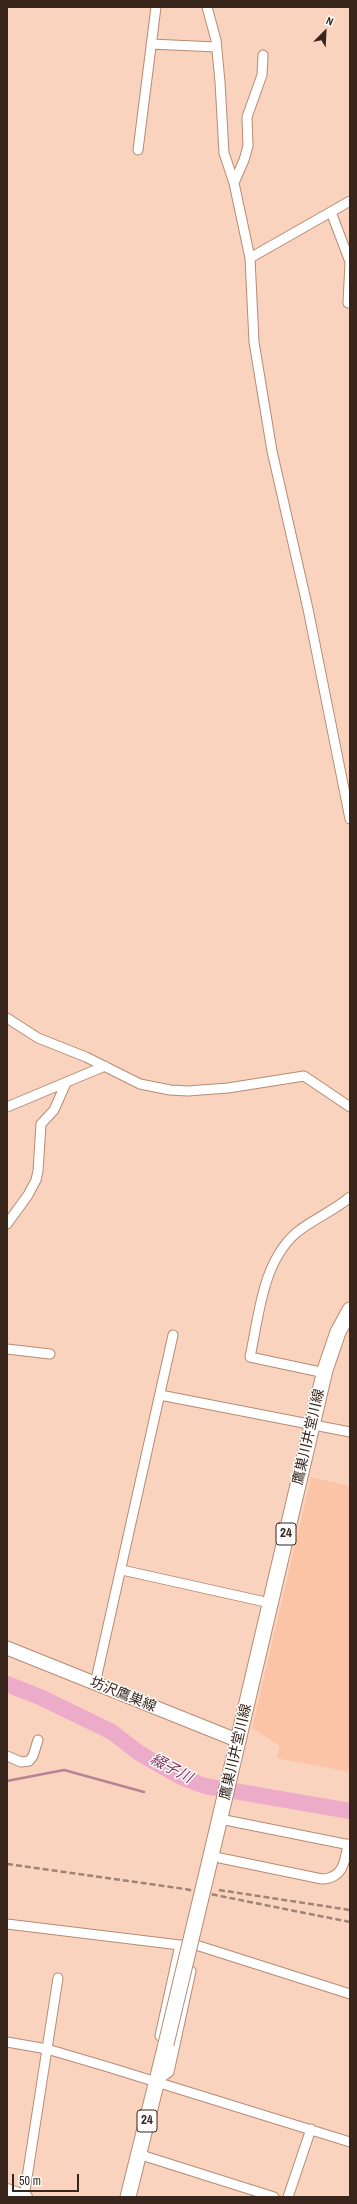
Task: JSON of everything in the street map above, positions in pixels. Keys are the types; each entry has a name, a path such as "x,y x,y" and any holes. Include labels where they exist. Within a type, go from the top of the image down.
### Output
{"main road":[{"name":"鷹巣川井堂川線","path":"128,2197 166,2044 215,1859 221,1816 331,1348 350,1310"},
{"name":"坊沢鷹巣線","path":"7,1648 239,1741"}],"street":[{"path":"138,150 156,7"},
{"path":"207,7 216,47 220,82 224,153 234,183 250,258 254,342 272,451 308,609 350,819"},
{"path":"151,44 216,47"},
{"path":"234,183 244,160 248,146 247,117 262,75 263,55"},
{"path":"250,258 350,201"},
{"path":"331,212 350,262 348,304"},
{"path":"7,1018 38,1038 105,1066 140,1084 170,1090 228,1088 304,1076 350,1107"},
{"path":"7,1107 105,1066"},
{"path":"7,1224 28,1195 36,1180 41,1124 54,1110 66,1083"},
{"path":"325,1373 250,1357 267,1276 283,1249 295,1234 350,1197"},
{"path":"96,1684 173,1335"},
{"path":"7,1349 50,1354"},
{"path":"160,1395 312,1426 350,1432"},
{"path":"122,1570 270,1603"},
{"path":"7,1756 21,1762 29,1761 33,1756 38,1740"},
{"path":"215,1859 322,1879 329,1879 340,1873 342,1870 349,1845 221,1816"},
{"path":"7,1924 180,1945 196,1945 350,1994"},
{"path":"157,2082 153,2071 180,1945"},
{"path":"157,2082 169,2072 196,1945"},
{"path":"7,2190 25,2197 58,1978"},
{"path":"7,2042 47,2049 350,2142"},
{"path":"288,2197 311,2129"},
{"path":"138,2154 274,2197"}],"shaded area":[{"path":"311,1477 350,1486 350,1772 276,1758 280,1746 252,1728"}],"waterway":[{"name":"綴子川","path":"7,1684 40,1697 112,1732 139,1753 181,1777 205,1786 350,1811"},
{"path":"7,1781 64,1770 144,1792"}],"railway":[{"path":"7,1864 185,1889 350,1922"},
{"path":"219,1890 350,1910"}]}
